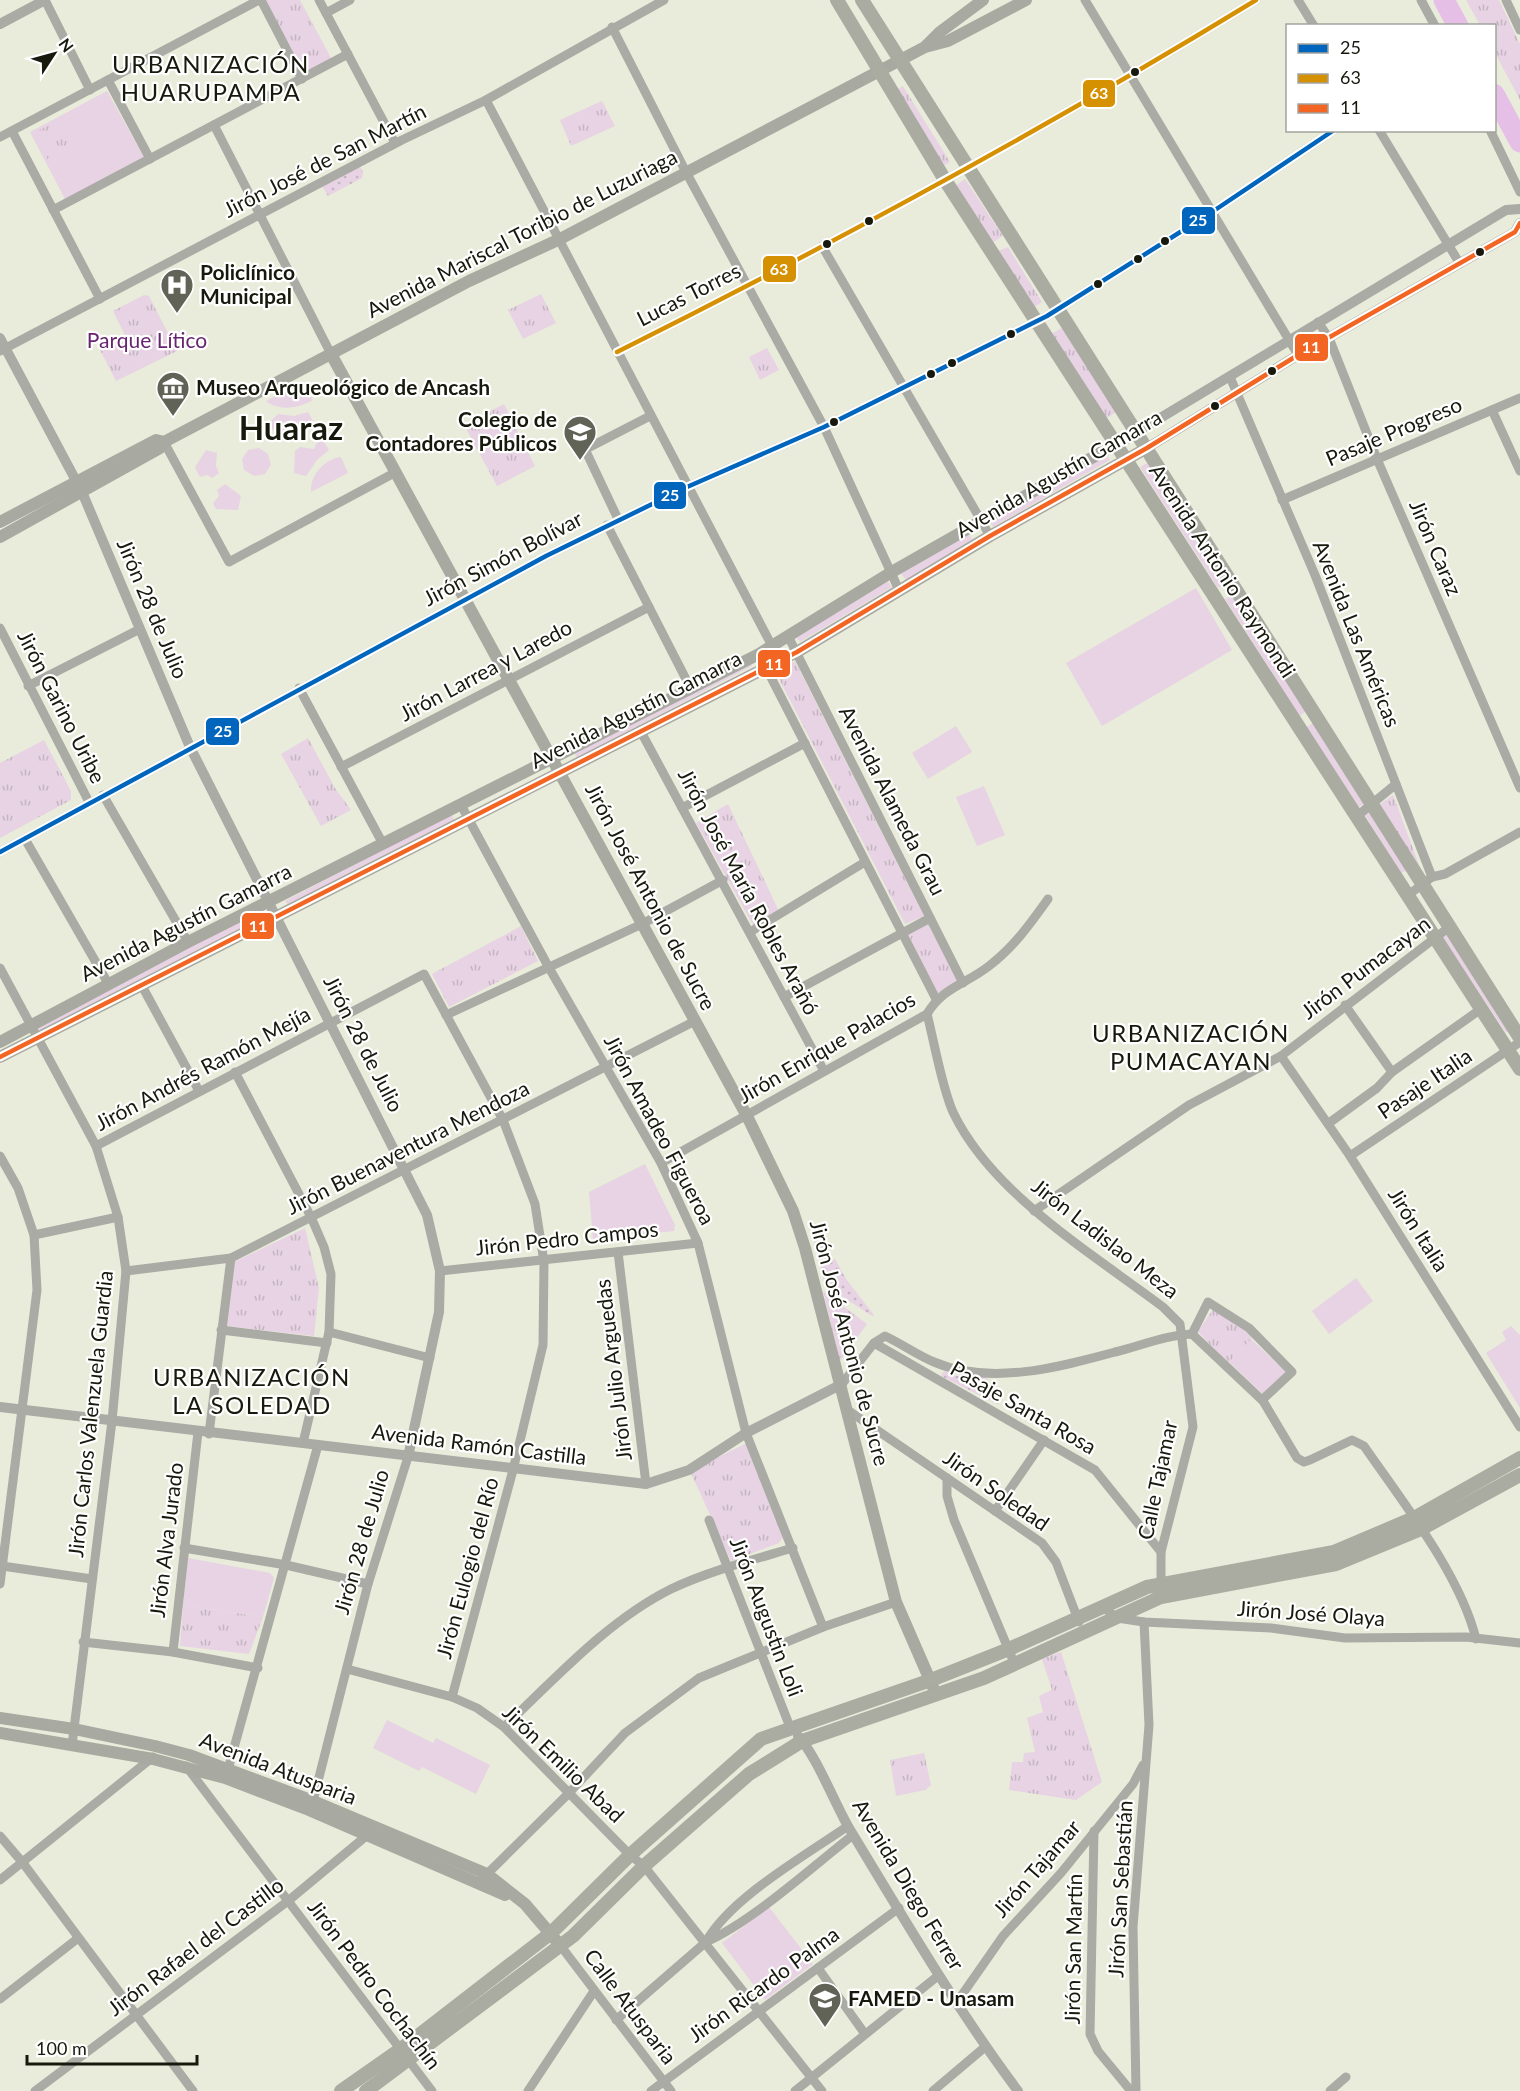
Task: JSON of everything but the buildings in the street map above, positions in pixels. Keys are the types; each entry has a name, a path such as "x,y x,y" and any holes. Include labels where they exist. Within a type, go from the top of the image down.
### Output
{"main road":[{"name":"Avenida Antonio Raymondi","path":"837,0 945,180 1297,728 1520,1069"},
{"name":"Avenida Antonio Raymondi","path":"862,0 899,62 1137,432 1371,805 1426,881 1448,928 1520,1040"},
{"path":"925,47 940,32 983,0"},
{"path":"925,47 948,41 1026,0"},
{"name":"Avenida Mariscal Toribio de Luzuriaga","path":"0,537 156,440 164,442 510,260 560,239 925,47"},
{"name":"Jirón José Antonio de Sucre","path":"331,354 553,756 747,1116 793,1211 842,1384 896,1602 932,1680 934,1696"},
{"name":"Avenida Agustín Gamarra","path":"0,1042 188,942 759,654 890,573 1137,432"},
{"name":"Avenida Agustín Gamarra","path":"0,1057 560,770 797,652 990,536 1147,448"},
{"name":"Avenida Mariscal Toribio de Luzuriaga","path":"0,522 80,487"},
{"path":"1214,597 1233,585"},
{"path":"1297,728 1315,716"},
{"path":"1417,1523 1520,1458"},
{"path":"366,2091 405,2055 551,1933 630,1855 761,1739 789,1727 932,1680 1161,1583 1301,1564 1336,1564 1520,1475"},
{"path":"341,2091 405,2055 560,1945 644,1866 749,1774 802,1741 1016,1665 1161,1598 1301,1564"},
{"name":"Avenida Atusparia","path":"0,1718 74,1729 155,1746 187,1761 311,1805 483,1878 525,1904 560,1945"},
{"name":"Avenida Atusparia","path":"0,1733 153,1759 187,1761"}],"street":[{"path":"0,24 45,0 90,90"},
{"path":"0,137 260,0 302,79"},
{"path":"319,0 395,143"},
{"path":"326,14 350,0"},
{"name":"Jirón José de San Martín","path":"2,346 100,299 395,143 486,100 612,27 664,0"},
{"path":"1085,0 1298,355"},
{"name":"Lucas Torres","path":"617,352 967,169 1130,76 1256,0"},
{"path":"1298,0 1313,24"},
{"path":"1421,0 1434,24"},
{"path":"1506,0 1520,30"},
{"path":"612,27 686,172 824,427 899,590"},
{"path":"53,210 348,54"},
{"path":"108,80 150,159"},
{"path":"486,100 772,646"},
{"name":"Jirón José Antonio de Sucre","path":"214,125 331,354"},
{"path":"12,131 100,299"},
{"name":"Jirón Simón Bolívar","path":"0,852 299,688 618,519 824,427 1036,322 1212,212 1331,132"},
{"path":"1380,132 1460,264"},
{"path":"1491,132 1520,192"},
{"name":"Avenida Agustín Gamarra","path":"1137,432 1230,377 1288,339 1506,210 1520,209"},
{"name":"Avenida Agustín Gamarra","path":"1147,448 1298,355 1515,232 1520,223"},
{"path":"822,246 990,536"},
{"name":"Jirón Caraz","path":"1318,322 1329,338 1377,459 1520,788"},
{"name":"Jirón 28 de Julio","path":"2,346 80,487 138,630 190,747 427,1215 440,1271 439,1312 408,1457 368,1584 311,1805"},
{"name":"Avenida Las Américas","path":"1230,377 1315,575 1396,784 1426,881"},
{"name":"Pasaje Progreso","path":"1282,500 1520,398"},
{"path":"1492,410 1520,471"},
{"path":"618,519 584,446 650,416"},
{"path":"164,442 229,562 396,472"},
{"path":"607,525 690,687"},
{"name":"Jirón Larrea y Laredo","path":"341,767 649,607"},
{"name":"Jirón Garino Uribe","path":"0,628 89,802"},
{"path":"28,686 138,630"},
{"name":"Avenida Alameda Grau","path":"788,636 963,983"},
{"path":"759,654 936,999"},
{"path":"299,688 383,844"},
{"name":"Jirón José María Robles Arañó","path":"640,730 723,880 824,1071"},
{"path":"682,808 805,743"},
{"path":"1356,817 1396,784"},
{"path":"103,795 188,942"},
{"name":"Jirón Amadeo Figueroa","path":"461,805 548,966 661,1163 698,1243 746,1433 823,1627"},
{"path":"1407,896 1426,881 1445,874 1520,832"},
{"path":"25,838 110,985"},
{"path":"750,932 865,862"},
{"path":"446,1015 642,924 723,880"},
{"name":"Jirón Enrique Palacios","path":"661,1163 927,1014 936,999 963,983 1015,945 1048,899"},
{"path":"784,997 930,918"},
{"name":"Jirón Pumacayan","path":"1034,1211 1189,1105 1281,1056 1448,928"},
{"name":"Jirón Carlos Valenzuela Guardia","path":"0,968 96,1146 118,1217 126,1271 112,1421 72,1745"},
{"name":"Jirón Andrés Ramón Mejía","path":"96,1146 174,1106 235,1071 424,975"},
{"name":"Jirón Eulogio del Río","path":"424,975 503,1120 534,1204 544,1262 543,1345 513,1470 452,1696"},
{"path":"142,986 199,1091"},
{"path":"1345,1005 1392,1072"},
{"path":"1329,1123 1377,1088 1392,1072 1481,1008"},
{"name":"Jirón Ladislao Meza","path":"927,1014 953,1111 992,1169 1034,1211 1163,1307 1187,1334 1262,1400 1292,1451 1304,1462 1352,1440 1358,1441 1417,1523 1451,1580 1476,1639"},
{"name":"Jirón Buenaventura Mendoza","path":"126,1271 231,1258 695,1021"},
{"name":"Pasaje Italia","path":"1350,1156 1520,1040"},
{"name":"Jirón Italia","path":"1281,1056 1329,1123 1520,1427"},
{"path":"235,1071 311,1217 324,1247 331,1274 329,1332 303,1443"},
{"path":"0,1156 18,1188 34,1235 37,1290 24,1411 1,1552 0,1584"},
{"path":"34,1235 118,1217"},
{"name":"Jirón Pedro Campos","path":"440,1271 544,1262 698,1243"},
{"name":"Jirón Julio Arguedas","path":"618,1252 646,1484"},
{"name":"Jirón Alva Jurado","path":"173,1652 184,1548 231,1258"},
{"path":"874,1343 879,1337 885,1336 933,1362 952,1368 999,1372 1064,1366 1187,1334 1208,1302 1249,1328 1292,1372 1262,1400"},
{"path":"221,1330 327,1343"},
{"path":"329,1332 430,1358"},
{"name":"Calle Tajamar","path":"1161,1598 1161,1552 1193,1427 1187,1334"},
{"name":"Avenida Ramón Castilla","path":"0,1407 513,1470 646,1484 689,1470 746,1433 842,1384 874,1343"},
{"name":"Pasaje Santa Rosa","path":"874,1343 1095,1470 1161,1552"},
{"name":"Jirón Soledad","path":"849,1411 1042,1544 1056,1562 1083,1633"},
{"path":"995,1512 1044,1440"},
{"path":"227,1774 318,1445"},
{"path":"947,1478 947,1496 954,1520 1016,1665"},
{"name":"Jirón Augustin Loli","path":"709,1520 789,1727"},
{"path":"184,1548 286,1565 368,1584"},
{"path":"504,1727 622,1620 670,1590 727,1567 793,1548"},
{"path":"2,1566 92,1579"},
{"path":"483,1878 569,1793 625,1733 699,1678 823,1627 896,1602"},
{"name":"Jirón José Olaya","path":"1103,1607 1117,1618 1144,1622 1271,1628 1345,1638 1476,1639 1520,1643"},
{"path":"1144,1622 1149,1725 1146,1760"},
{"path":"83,1642 173,1652 258,1668"},
{"name":"Jirón Emilio Abad","path":"347,1669 452,1696 477,1708 504,1727 630,1855 644,1866 822,2091"},
{"name":"Avenida Diego Ferrer","path":"789,1727 802,1741 851,1831 939,1975 985,2048 1018,2091"},
{"path":"0,1880 153,1759 155,1746"},
{"name":"Jirón Tajamar","path":"957,2002 1003,1936 1061,1873 1133,1784 1146,1760"},
{"name":"Jirón San Sebastián","path":"1136,2091 1133,1927 1146,1760"},
{"name":"Jirón Pedro Cochachín","path":"187,1761 288,1901 432,2091"},
{"path":"706,1942 714,1928 760,1887 851,1831"},
{"path":"616,2020 706,1942 770,1900 851,1831"},
{"name":"Jirón San Martín","path":"1094,1831 1090,2034 1098,2051 1131,2091"},
{"name":"Jirón Rafael del Castillo","path":"35,2091 288,1901 371,1832"},
{"path":"0,1836 23,1863 77,1939 193,2091"},
{"name":"Jirón Ricardo Palma","path":"651,2091 899,1908"},
{"path":"0,1999 77,1939"},
{"name":"Calle Atusparia","path":"560,1945 671,2091"},
{"path":"818,1968 866,2034"},
{"path":"795,2091 939,1975"},
{"path":"528,2091 594,1992"},
{"path":"933,2091 985,2048"},
{"path":"1330,2091 1346,2077"}],"green space":[{"path":"266,0 300,0 331,58 302,74"},
{"path":"1466,0 1499,0 1520,44 1520,100 1496,55 1496,24 1479,24"},
{"path":"903,86 950,162 940,168 893,92"},
{"path":"107,91 145,159 65,199 30,132"},
{"path":"602,101 615,126 571,146 560,120"},
{"path":"58,121 72,151 49,162 35,132"},
{"path":"358,163 363,172 362,178 328,196 320,183"},
{"path":"965,179 1003,236 989,245 952,188"},
{"path":"1008,247 1042,302 1030,310 996,252"},
{"path":"541,294 556,323 523,339 508,310"},
{"name":"Parque Lítico","path":"144,295 149,296 177,351 116,381 99,348 125,335 113,311"},
{"path":"1062,328 1116,412 1104,420 1049,335"},
{"path":"767,348 779,370 760,380 749,357"},
{"path":"301,383 313,400 289,408 277,407 266,401"},
{"path":"504,404 535,466 497,486 464,425"},
{"path":"308,412 316,427 300,427 295,433 296,439 290,442 282,433 270,428 270,422 278,414 294,416"},
{"path":"320,435 329,450 317,460 306,476 294,473 295,451 300,447 314,449"},
{"path":"259,448 268,454 271,465 265,474 254,476 244,470 242,459 248,450"},
{"path":"206,450 217,453 216,466 219,473 212,478 207,475 200,477 195,467"},
{"path":"1105,452 1110,460 993,527 989,520"},
{"path":"341,457 348,473 311,492 313,479 320,468 329,461"},
{"path":"1149,462 1225,582 1218,588 1140,467"},
{"path":"225,484 241,496 238,510 216,509 213,503 219,496 217,490"},
{"path":"968,532 972,540 906,580 900,572"},
{"path":"886,579 892,587 800,642 794,635"},
{"path":"1196,588 1232,650 1102,726 1066,663"},
{"path":"1233,595 1306,711 1300,716 1225,599"},
{"path":"749,660 752,666 577,758 572,749"},
{"path":"795,661 924,916 905,924 775,671"},
{"path":"1313,723 1365,803 1359,807 1307,727"},
{"path":"956,726 972,752 928,779 912,753"},
{"path":"308,738 335,788 351,810 321,826 281,754"},
{"path":"44,740 71,791 71,800 0,838 0,763"},
{"path":"984,786 1005,835 977,846 956,797"},
{"path":"1393,795 1421,870 1376,807"},
{"path":"728,804 779,911 754,927 696,823"},
{"path":"1369,811 1407,870 1401,873 1365,815"},
{"path":"451,814 455,821 289,906 285,901"},
{"path":"260,908 265,919 41,1034 37,1025"},
{"path":"927,922 960,982 937,994 908,934"},
{"path":"521,926 538,961 449,1007 432,974"},
{"path":"1447,932 1511,1030 1506,1033 1442,936"},
{"path":"645,1164 675,1225 674,1231 593,1239 589,1192"},
{"path":"305,1228 319,1288 314,1336 225,1326 234,1262"},
{"path":"820,1239 831,1260 835,1259 846,1279 874,1315 872,1316 825,1285 814,1241"},
{"path":"1356,1278 1373,1301 1329,1334 1312,1311"},
{"path":"823,1291 867,1324 840,1361"},
{"path":"1213,1309 1254,1336 1228,1363 1198,1332"},
{"path":"1511,1326 1520,1335 1520,1408 1486,1353 1506,1340 1502,1332"},
{"path":"1251,1339 1286,1372 1264,1395 1229,1362"},
{"path":"944,1371 957,1376 986,1376 999,1405 943,1377 941,1375"},
{"path":"747,1443 784,1536 779,1543 731,1561 690,1471"},
{"path":"188,1558 270,1573 274,1578 263,1617 183,1605"},
{"path":"183,1605 263,1617 249,1654 180,1646"},
{"path":"1061,1652 1102,1782 1076,1800 1009,1790 1012,1762 1023,1762 1024,1753 1035,1752 1027,1718 1043,1712 1039,1696 1052,1690 1042,1659"},
{"path":"387,1720 433,1743 436,1738 490,1765 476,1794 422,1767 419,1771 373,1748"},
{"path":"924,1753 931,1785 925,1790 896,1796 890,1760"},
{"path":"769,1907 813,1964 765,2000 722,1943"}],"waterway":[{"path":"1444,0 1457,24"},
{"path":"1496,98 1520,142"}],"transit line":[{"name":"63","path":"617,352 780,269 940,183 1256,0"},
{"name":"25","path":"0,852 546,556 687,487 824,427 1047,316 1212,212 1331,132"},
{"name":"11","path":"0,1057 797,652 990,536 1147,448 1298,355 1515,232 1520,223"}],"place":[{"name":"Policlínico Municipal","path":"177,314"},
{"name":"Museo Arqueológico de Ancash","path":"173,417"},
{"name":"Colegio de Contadores Públicos","path":"580,461"},
{"name":"FAMED - Unasam","path":"825,2028"}],"district":[{"name":"URBANIZACIÓN HUARUPAMPA","path":"211,79"},
{"name":"Huaraz","path":"291,428"},
{"name":"URBANIZACIÓN PUMACAYAN","path":"1191,1048"},
{"name":"URBANIZACIÓN LA SOLEDAD","path":"252,1392"}]}
